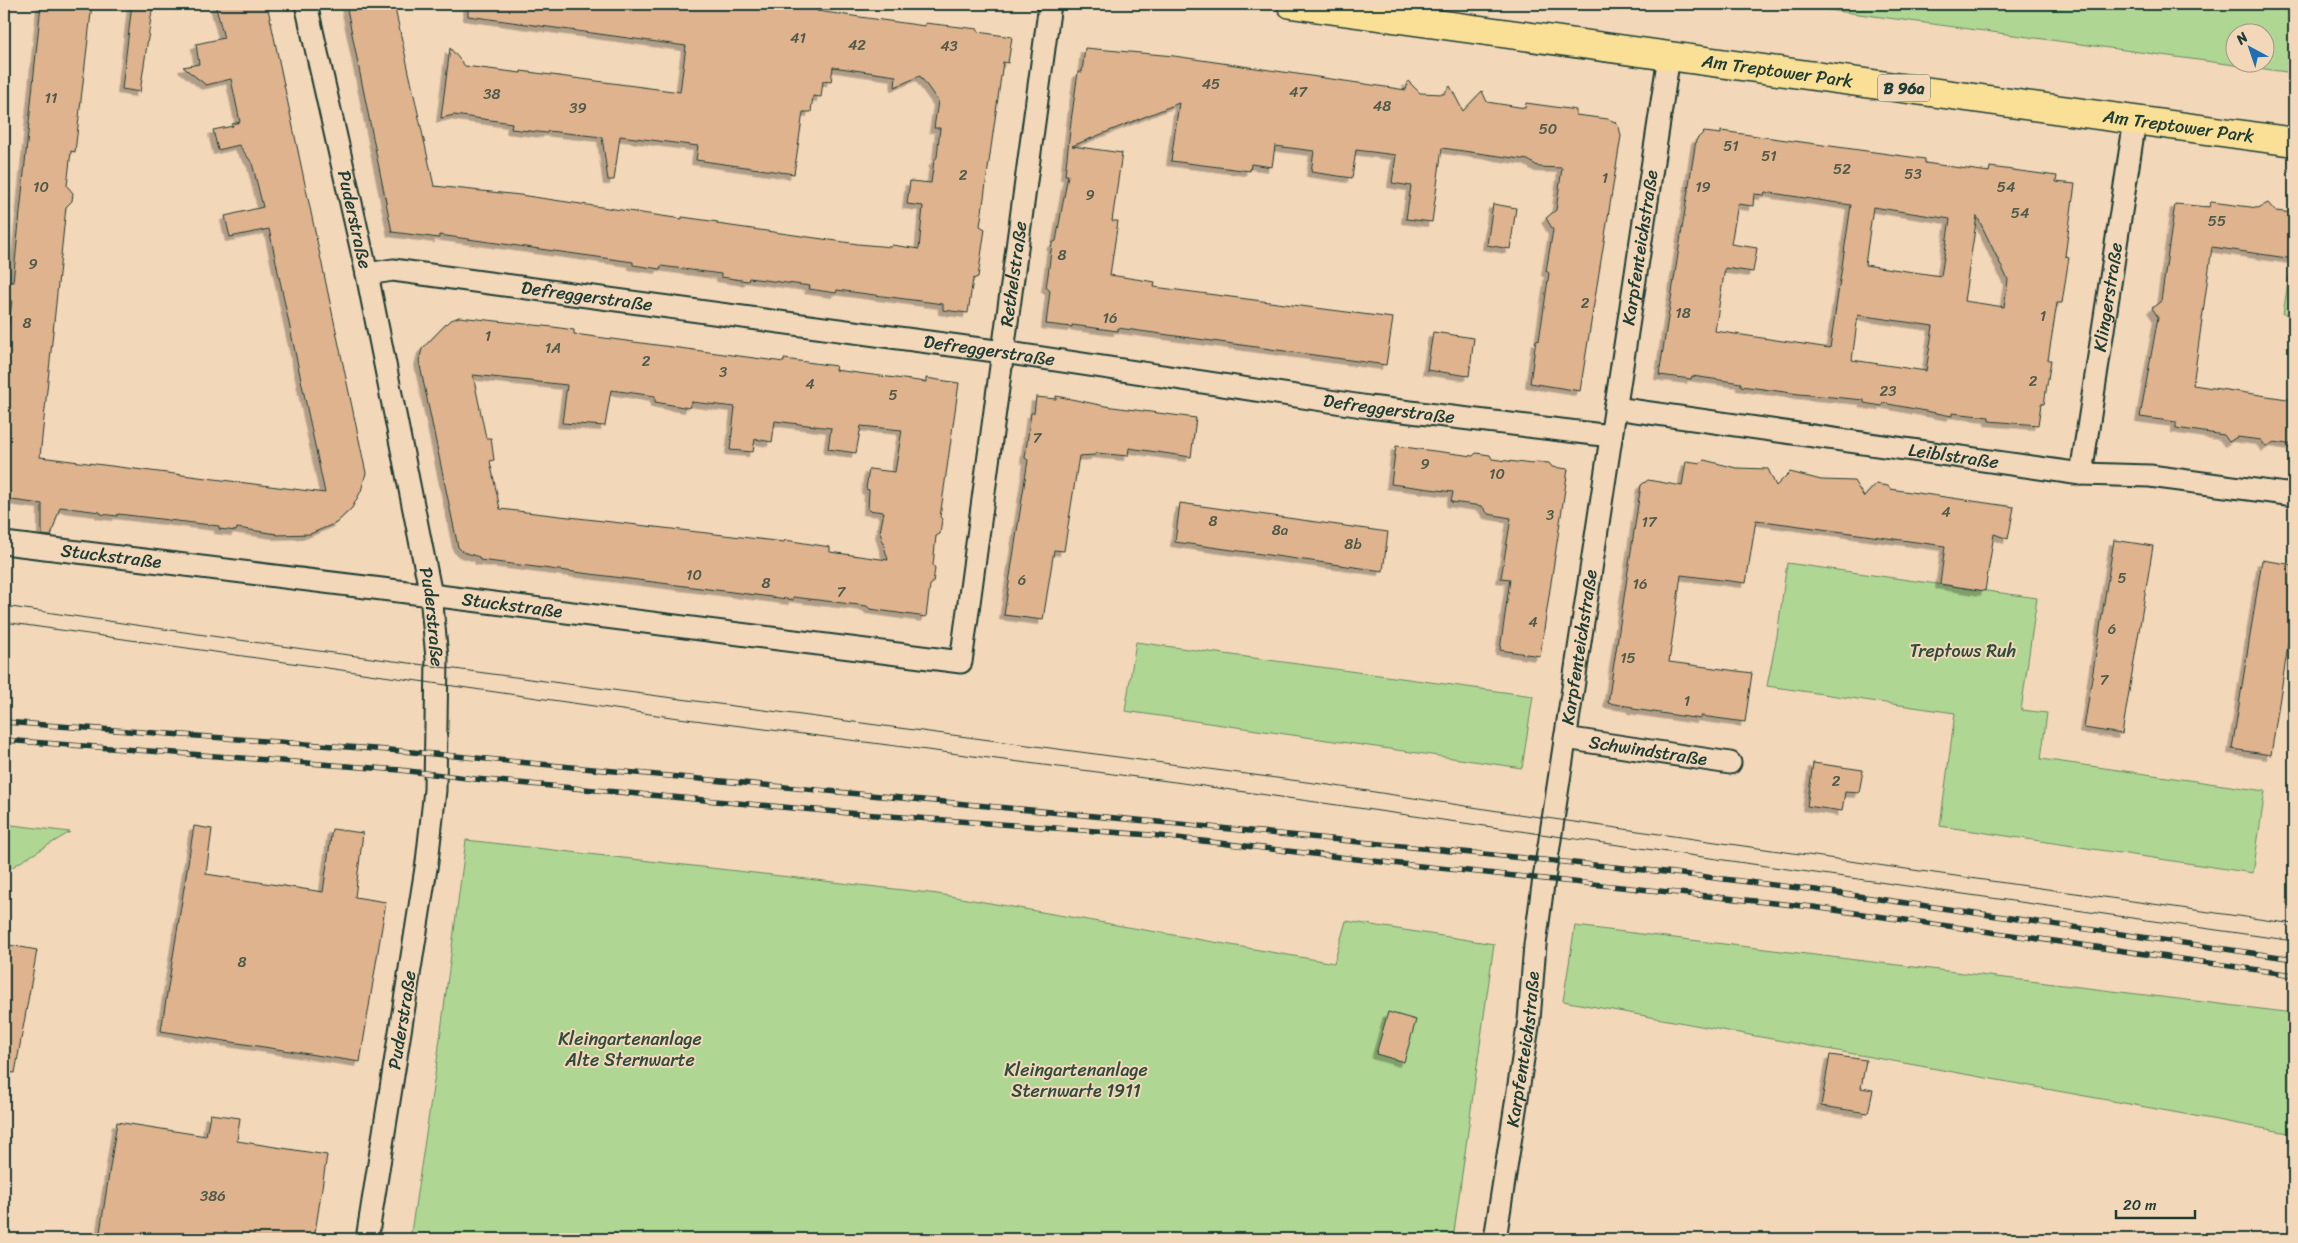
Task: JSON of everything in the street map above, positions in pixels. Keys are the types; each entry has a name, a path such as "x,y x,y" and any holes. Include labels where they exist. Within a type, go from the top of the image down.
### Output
{"main road":[{"name":"Am Treptower Park","path":"1291,4 2294,142"}],"street":[{"name":"Puderstraße","path":"306,4 367,274 431,595 437,658 435,790 426,869 367,1239"},
{"name":"Rethelstraße","path":"961,662 1050,4"},
{"name":"Karpfenteichstraße","path":"1495,1239 1529,1020 1536,936 1565,738 1669,56"},
{"name":"Klingerstraße","path":"2081,474 2134,120"},
{"name":"Defreggerstraße","path":"367,274 393,270 1003,352 1369,407 1611,436"},
{"name":"Leiblstraße","path":"1615,408 2081,474 2150,476 2294,495"},
{"name":"Stuckstraße","path":"4,543 961,662"},
{"name":"Schwindstraße","path":"1565,738 1730,763"}],"green space":[{"path":"1785,4 2294,4 2294,73 2276,71 2276,22 2226,22 2226,64"},
{"path":"2289,276 2294,277 2294,315 2283,314"},
{"name":"Treptows Ruh","path":"1787,563 2037,598 2021,710 2047,713 2041,759 2265,791 2253,873 1940,826 1955,713 1767,686 1777,636"},
{"path":"1136,642 1533,696 1522,768 1125,711"},
{"path":"4,824 70,832 4,872"},
{"path":"466,840 938,894 1334,963 1346,921 1494,944 1453,1239 410,1239 437,1061"},
{"path":"1575,926 2294,1013 2294,1134 1563,1001"}],"building":[{"path":"41,4 92,4 75,152 71,151 67,186 73,193 72,201 66,207 40,457 325,493 269,229 230,237 225,216 263,207 252,163 239,145 218,150 213,130 233,126 232,124 240,122 231,79 206,85 183,67 199,64 196,44 224,38 215,4 267,4 366,473 361,491 352,508 336,523 310,534 277,535 237,528 236,531 219,529 219,526 118,514 117,516 60,507 51,536 42,535 42,504 4,499 4,341 7,341 12,300 4,298 4,282 13,282"},
{"path":"132,4 153,4 140,92 122,89"},
{"path":"346,4 394,4 434,186 520,195 682,219 682,217 718,222 717,224 858,244 891,247 892,245 919,249 923,206 907,204 910,181 931,183 934,161 937,157 940,128 934,128 938,101 920,76 895,87 896,76 833,67 831,82 823,81 821,97 813,96 811,112 803,112 794,174 696,160 698,146 620,136 614,180 608,180 602,137 511,129 512,123 454,115 441,118 450,48 465,66 521,73 521,71 680,92 686,46 468,16 468,4 792,4 817,7 817,11 925,26 925,23 978,29 978,32 1012,37 1008,63 1003,62 980,226 985,229 978,277 973,279 968,313 943,310 943,304 837,290 836,293 809,289 810,286 749,278 748,281 721,277 721,274 661,266 660,269 633,265 633,262 439,235 439,238 392,232"},
{"path":"1085,48 1174,56 1406,90 1408,81 1420,93 1444,94 1450,86 1463,111 1482,91 1487,102 1525,108 1526,103 1576,110 1576,115 1608,119 1615,122 1619,127 1621,136 1580,391 1530,383 1536,340 1539,341 1549,273 1546,271 1553,230 1546,218 1556,210 1562,168 1539,167 1528,160 1442,148 1432,222 1406,219 1411,186 1392,183 1396,155 1356,150 1352,178 1311,172 1314,151 1275,146 1272,167 1251,164 1250,171 1171,161 1179,103 1072,146 1122,153 1112,221 1118,221 1110,275 1155,282 1154,287 1393,318 1386,365 1118,328 1118,331 1072,325 1072,327 1046,324 1050,291 1046,287 1052,243 1056,241 1068,175 1065,175 1071,121 1078,72 1082,72"},
{"path":"1721,131 1925,159 1925,163 1989,172 1990,167 2057,176 2056,182 2075,184 2065,256 2069,257 2062,303 2057,303 2048,360 2051,360 2044,404 2041,404 2038,425 1989,421 1989,417 1952,413 1952,416 1883,403 1882,406 1864,403 1864,400 1741,386 1741,383 1692,376 1691,379 1659,375 1696,140 1704,132 1721,134","holes":["1765,192 1851,205 1830,348 1715,331 1725,268 1753,272 1757,248 1731,244 1738,204 1753,206 1754,194 1764,195","1873,207 1950,219 1941,276 1865,265","1977,216 2008,280 2004,307 1964,301","1858,315 1933,326 1926,371 1852,360"]},
{"path":"2211,202 2258,208 2268,203 2275,211 2294,213 2294,259 2212,247 2193,385 2294,400 2294,445 2274,442 2266,447 2261,440 2237,437 2229,442 2224,435 2176,428 2176,422 2140,417 2158,317 2152,308 2161,301 2175,204 2209,207"},
{"path":"1493,204 1516,208 1510,249 1487,245"},
{"path":"459,317 553,327 574,330 574,334 784,362 784,359 836,366 835,370 926,382 926,378 959,383 940,517 942,519 940,534 936,536 933,565 935,568 933,583 930,585 926,617 870,609 867,606 793,597 793,600 480,560 479,557 463,552 458,547 419,361 422,349 449,321","holes":["473,375 567,385 562,423 605,426 611,390 655,396 655,402 689,408 691,402 735,407 730,450 753,452 755,439 772,442 775,421 831,428 828,449 856,453 861,426 902,430 895,472 869,469 866,489 869,490 868,510 884,512 880,532 888,560 830,552 830,547 785,540 784,542 500,509 490,461 494,460 491,438 486,438"]},
{"path":"1433,332 1474,338 1469,376 1427,370"},
{"path":"1056,396 1105,406 1196,418 1191,457 1129,448 1128,456 1096,453 1095,455 1079,456 1064,551 1054,550 1043,620 1004,615 1028,460 1025,458 1031,413 1034,413 1036,397 1056,399"},
{"path":"1396,446 1473,456 1476,453 1490,455 1492,459 1532,464 1536,462 1549,463 1552,467 1568,469 1540,656 1500,650 1510,579 1501,578 1511,518 1488,514 1482,506 1451,502 1453,492 1391,484"},
{"path":"1704,460 1736,468 1768,469 1776,486 1790,472 1821,480 1854,481 1864,497 1876,484 1888,486 1890,489 2014,507 2008,539 1994,534 1985,591 1940,584 1945,546 1756,520 1746,583 1681,575 1669,662 1752,673 1745,722 1701,716 1701,719 1633,709 1633,707 1608,703 1641,485 1648,480 1682,486 1686,461 1701,463"},
{"path":"1180,503 1388,532 1383,571 1175,542"},
{"path":"2114,540 2153,546 2122,734 2084,728"},
{"path":"2262,560 2294,565 2294,607 2271,755 2232,749"},
{"path":"1813,763 1863,770 1859,793 1845,792 1842,811 1807,806"},
{"path":"194,826 212,829 206,874 323,892 332,829 363,833 355,897 386,902 360,1062 161,1031"},
{"path":"4,944 37,950 15,1073 4,1072"},
{"path":"1388,1012 1416,1020 1404,1062 1376,1054"},
{"path":"1830,1055 1866,1060 1861,1088 1873,1090 1868,1113 1821,1106"},
{"path":"210,1114 240,1118 237,1141 327,1155 314,1239 99,1239 117,1122 206,1136"}],"tram line":[{"path":"4,606 281,646 1329,785 1511,813 2294,924"},
{"path":"4,622 671,717 1175,782 2294,941"}],"railway":[{"path":"4,722 402,751 1665,872 1816,890 2294,959"},
{"path":"4,740 400,770 475,779 848,813 1151,835 1382,862 1813,907 2294,975"}],"park label":[{"name":"Kleingartenanlage Alte Sternwarte","path":"630,1049"},
{"name":"Kleingartenanlage Sternwarte 1911","path":"1076,1080"}]}
